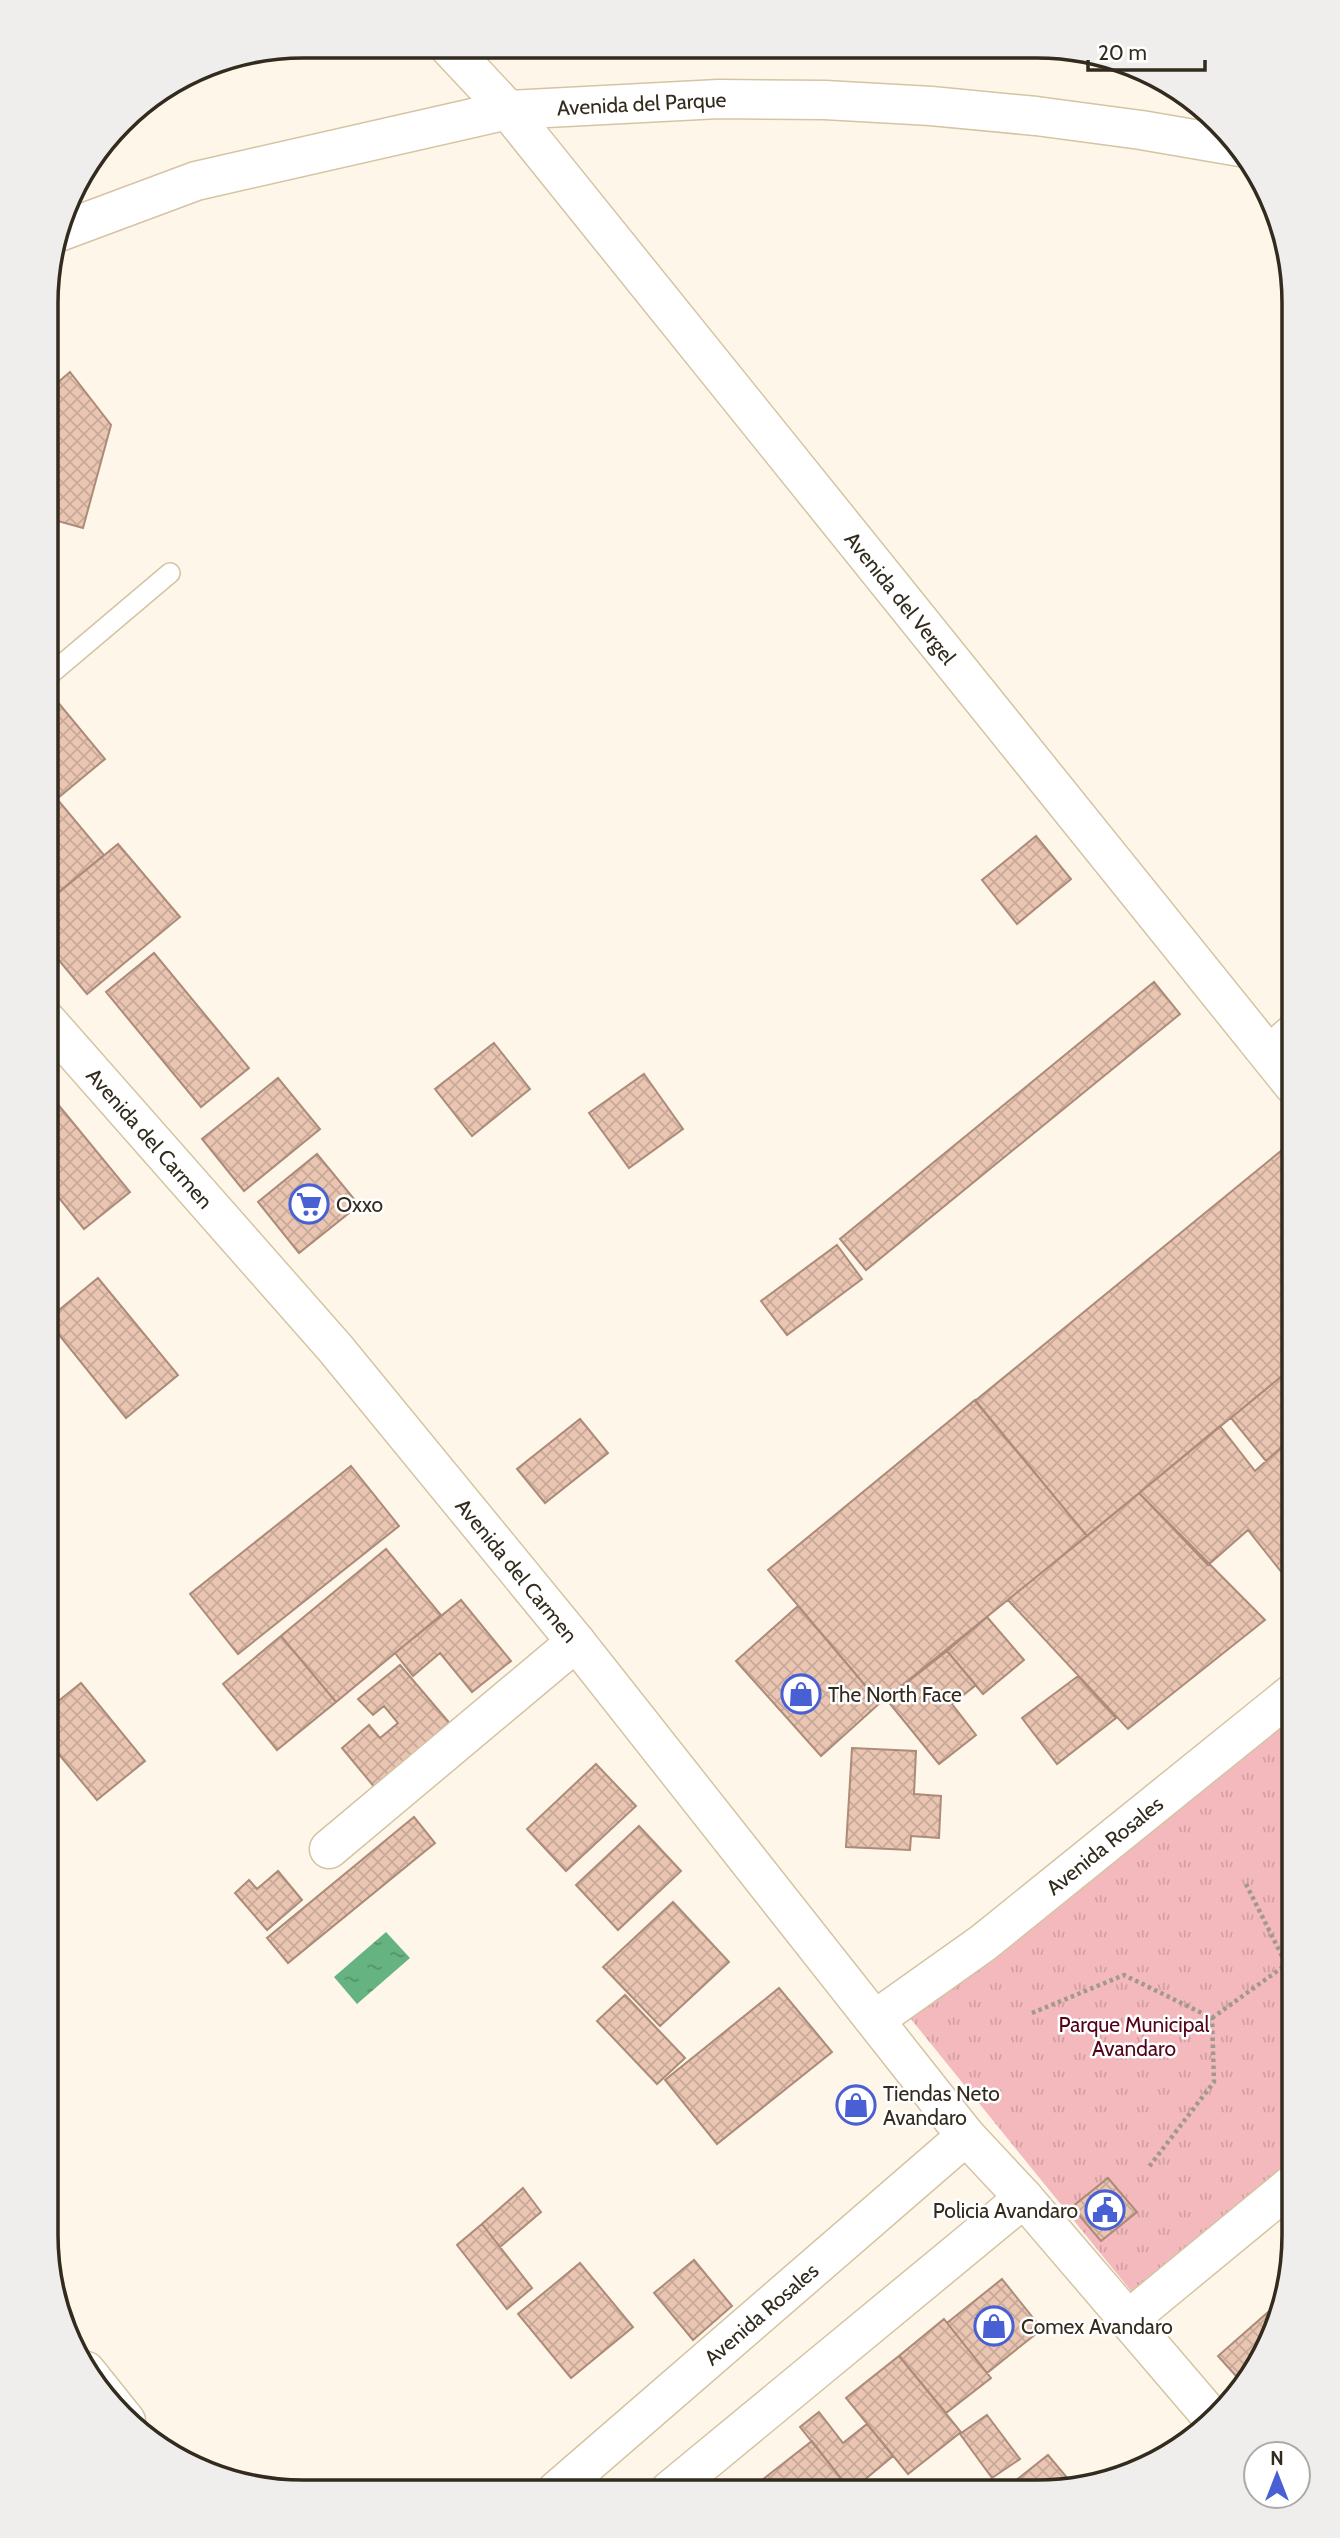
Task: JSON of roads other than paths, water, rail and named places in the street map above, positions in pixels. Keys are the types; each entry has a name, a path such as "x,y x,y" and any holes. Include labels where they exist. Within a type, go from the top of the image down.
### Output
{"street":[{"name":"Avenida del Vergel","path":"459,58 508,110 1282,1043"},
{"name":"Avenida del Parque","path":"70,228 196,181 508,110 706,99 825,100 1036,116 1223,144"},
{"name":"Avenida del Carmen","path":"58,1033 335,1348 576,1642 966,2136 1024,2197 1207,2411"},
{"path":"329,1849 576,1642"},
{"name":"Avenida Rosales","path":"876,2019 983,1943 1282,1702"},
{"name":"Avenida Rosales","path":"569,2480 966,2136"},
{"path":"1129,2319 1282,2193"},
{"path":"683,2480 1024,2197"}],"lane":[{"path":"58,668 170,573"}],"water":[{"path":"386,1932 410,1958 357,2004 334,1977"}],"place":[{"name":"Oxxo","path":"309,1204"},
{"name":"The North Face","path":"801,1694"},
{"name":"Tiendas Neto Avandaro","path":"856,2105"},
{"name":"Policia Avandaro","path":"1105,2210"},
{"name":"Comex Avandaro","path":"994,2326"}],"park label":[{"name":"Parque Municipal Avandaro","path":"1134,2036"}]}
